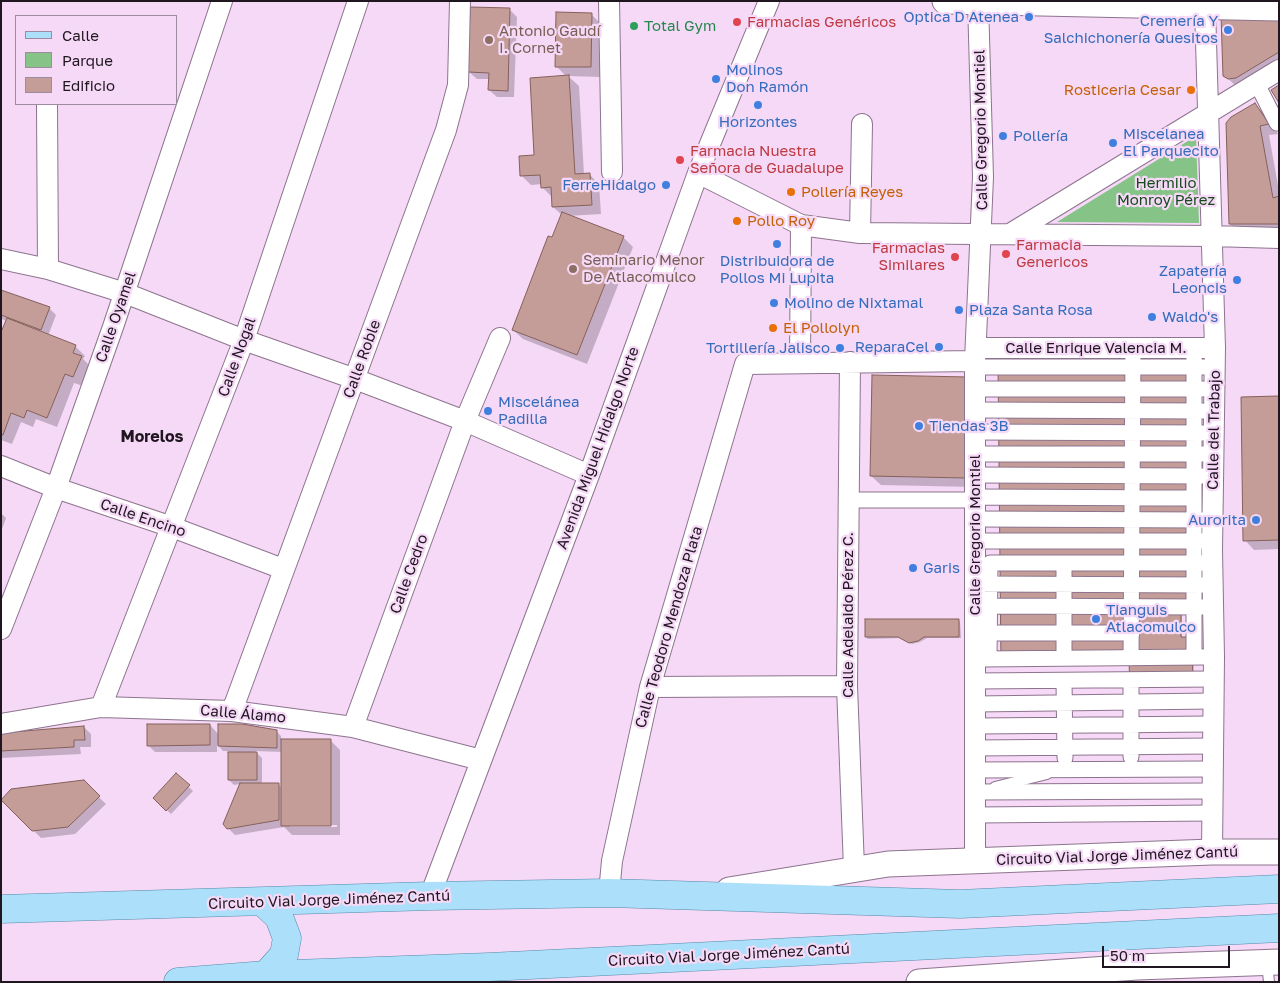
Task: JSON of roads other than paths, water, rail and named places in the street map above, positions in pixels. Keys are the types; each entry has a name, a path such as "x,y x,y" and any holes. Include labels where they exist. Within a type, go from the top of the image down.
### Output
{"main road":[{"name":"Circuito Vial Jorge Jiménez Cantú","path":"1,909 430,896 610,893 688,897 960,904 1279,889"},
{"path":"263,902 279,917 287,938 284,955 266,975"},
{"name":"Circuito Vial Jorge Jiménez Cantú","path":"178,982 266,975 489,967 1279,928"},
{"path":"489,967 551,982"}],"street":[{"name":"Calle Oyamel","path":"1,629 56,488 125,292 222,1"},
{"name":"Calle Nogal","path":"101,708 244,340 358,1"},
{"name":"Calle Roble","path":"232,710 446,130 458,85 460,1"},
{"path":"609,1 612,172"},
{"name":"Avenida Miguel Hidalgo Norte","path":"430,896 589,475 698,174 769,1"},
{"path":"945,1 1279,8"},
{"name":"Calle Gregorio Montiel","path":"975,860 975,815 985,792 975,770 976,682 982,659 981,507 983,476 981,358 983,178 978,2"},
{"name":"Calle del Trabajo","path":"1205,7 1215,358 1214,454 1204,476 1203,541 1203,585 1212,607 1204,657 1213,679 1212,852"},
{"path":"1010,234 1279,70"},
{"path":"1257,84 1278,126"},
{"path":"47,105 48,268"},
{"path":"860,233 862,124"},
{"path":"698,174 801,225 860,233 1279,238"},
{"path":"800,363 801,225"},
{"path":"1,258 48,268 125,292 244,340 355,379 465,421 589,475"},
{"name":"Calle Cedro","path":"353,727 465,421 500,338"},
{"name":"Calle Enrique Valencia M.","path":"745,364 981,358 1215,358"},
{"path":"1064,358 1064,541"},
{"path":"1131,658 1133,358"},
{"path":"849,500 981,507 1064,519 1204,520 1194,498 1204,476 1194,454 1194,358"},
{"name":"Calle Adelaido Pérez C.","path":"850,362 847,686 854,868"},
{"name":"Calle Teodoro Mendoza Plata","path":"610,893 612,861 650,687 745,364"},
{"path":"983,389 1215,389"},
{"path":"983,411 1214,411"},
{"path":"983,432 1214,433"},
{"path":"982,454 1214,454"},
{"name":"Calle Encino","path":"1,466 56,488 172,527 284,570"},
{"path":"983,476 1204,476"},
{"path":"981,507 1064,497 1194,498"},
{"path":"982,541 1203,541"},
{"path":"982,584 1203,585 1204,657 982,659 990,633 990,606 982,584 990,562 1203,563"},
{"path":"1064,563 1064,658"},
{"path":"990,606 1212,607"},
{"path":"990,633 1132,633"},
{"path":"976,682 1213,679"},
{"path":"1131,680 1131,814"},
{"path":"1064,681 1064,814"},
{"path":"650,687 847,686"},
{"path":"975,704 1213,701"},
{"name":"Calle Álamo","path":"1,724 101,708 232,710 353,727 481,760"},
{"path":"976,726 1212,724"},
{"path":"975,748 1213,746"},
{"path":"975,770 1212,769"},
{"path":"985,792 1212,791"},
{"path":"975,815 1212,813"},
{"name":"Circuito Vial Jorge Jiménez Cantú","path":"688,897 854,868 888,864 1212,852 1279,852"},
{"path":"919,982 1136,967 1165,974 1272,969"}],"lane":[{"path":"985,792 1065,770"},
{"path":"985,792 1212,791"}],"place":[{"name":"Optica D Atenea","path":"1029,17"},
{"name":"Farmacias Genéricos","path":"737,22"},
{"name":"Total Gym","path":"634,26"},
{"name":"Cremería Y Salchichonería Quesitos","path":"1228,30"},
{"name":"Antonio Gaudí I. Cornet","path":"489,40"},
{"name":"Molinos Don Ramón","path":"716,79"},
{"name":"Rosticeria Cesar","path":"1191,90"},
{"name":"Horizontes","path":"758,105"},
{"name":"Pollería","path":"1003,136"},
{"name":"Miscelanea El Parquecito","path":"1113,143"},
{"name":"Farmacia Nuestra Señora de Guadalupe","path":"680,160"},
{"name":"FerreHidalgo","path":"666,185"},
{"name":"Pollería Reyes","path":"791,192"},
{"name":"Pollo Roy","path":"737,221"},
{"name":"Distribuidora de Pollos Mi Lupita","path":"777,244"},
{"name":"Farmacia Genericos","path":"1006,254"},
{"name":"Farmacias Similares","path":"955,257"},
{"name":"Seminario Menor De Atlacomulco","path":"573,269"},
{"name":"Zapatería Leoncis","path":"1237,280"},
{"name":"Molino de Nixtamal","path":"774,303"},
{"name":"Plaza Santa Rosa","path":"959,310"},
{"name":"Waldo's","path":"1152,317"},
{"name":"El Pollolyn","path":"773,328"},
{"name":"ReparaCel","path":"939,347"},
{"name":"Tortillería Jalisco","path":"840,348"},
{"name":"Miscelánea Padilla","path":"488,411"},
{"name":"Tiendas 3B","path":"919,426"},
{"name":"Aurorita","path":"1256,520"},
{"name":"Garis","path":"913,568"},
{"name":"Tianguis Atlacomulco","path":"1096,619"}],"district":[{"name":"Morelos","path":"152,437"}],"park label":[{"name":"Hermilio Monroy Pérez","path":"1166,192"}]}
